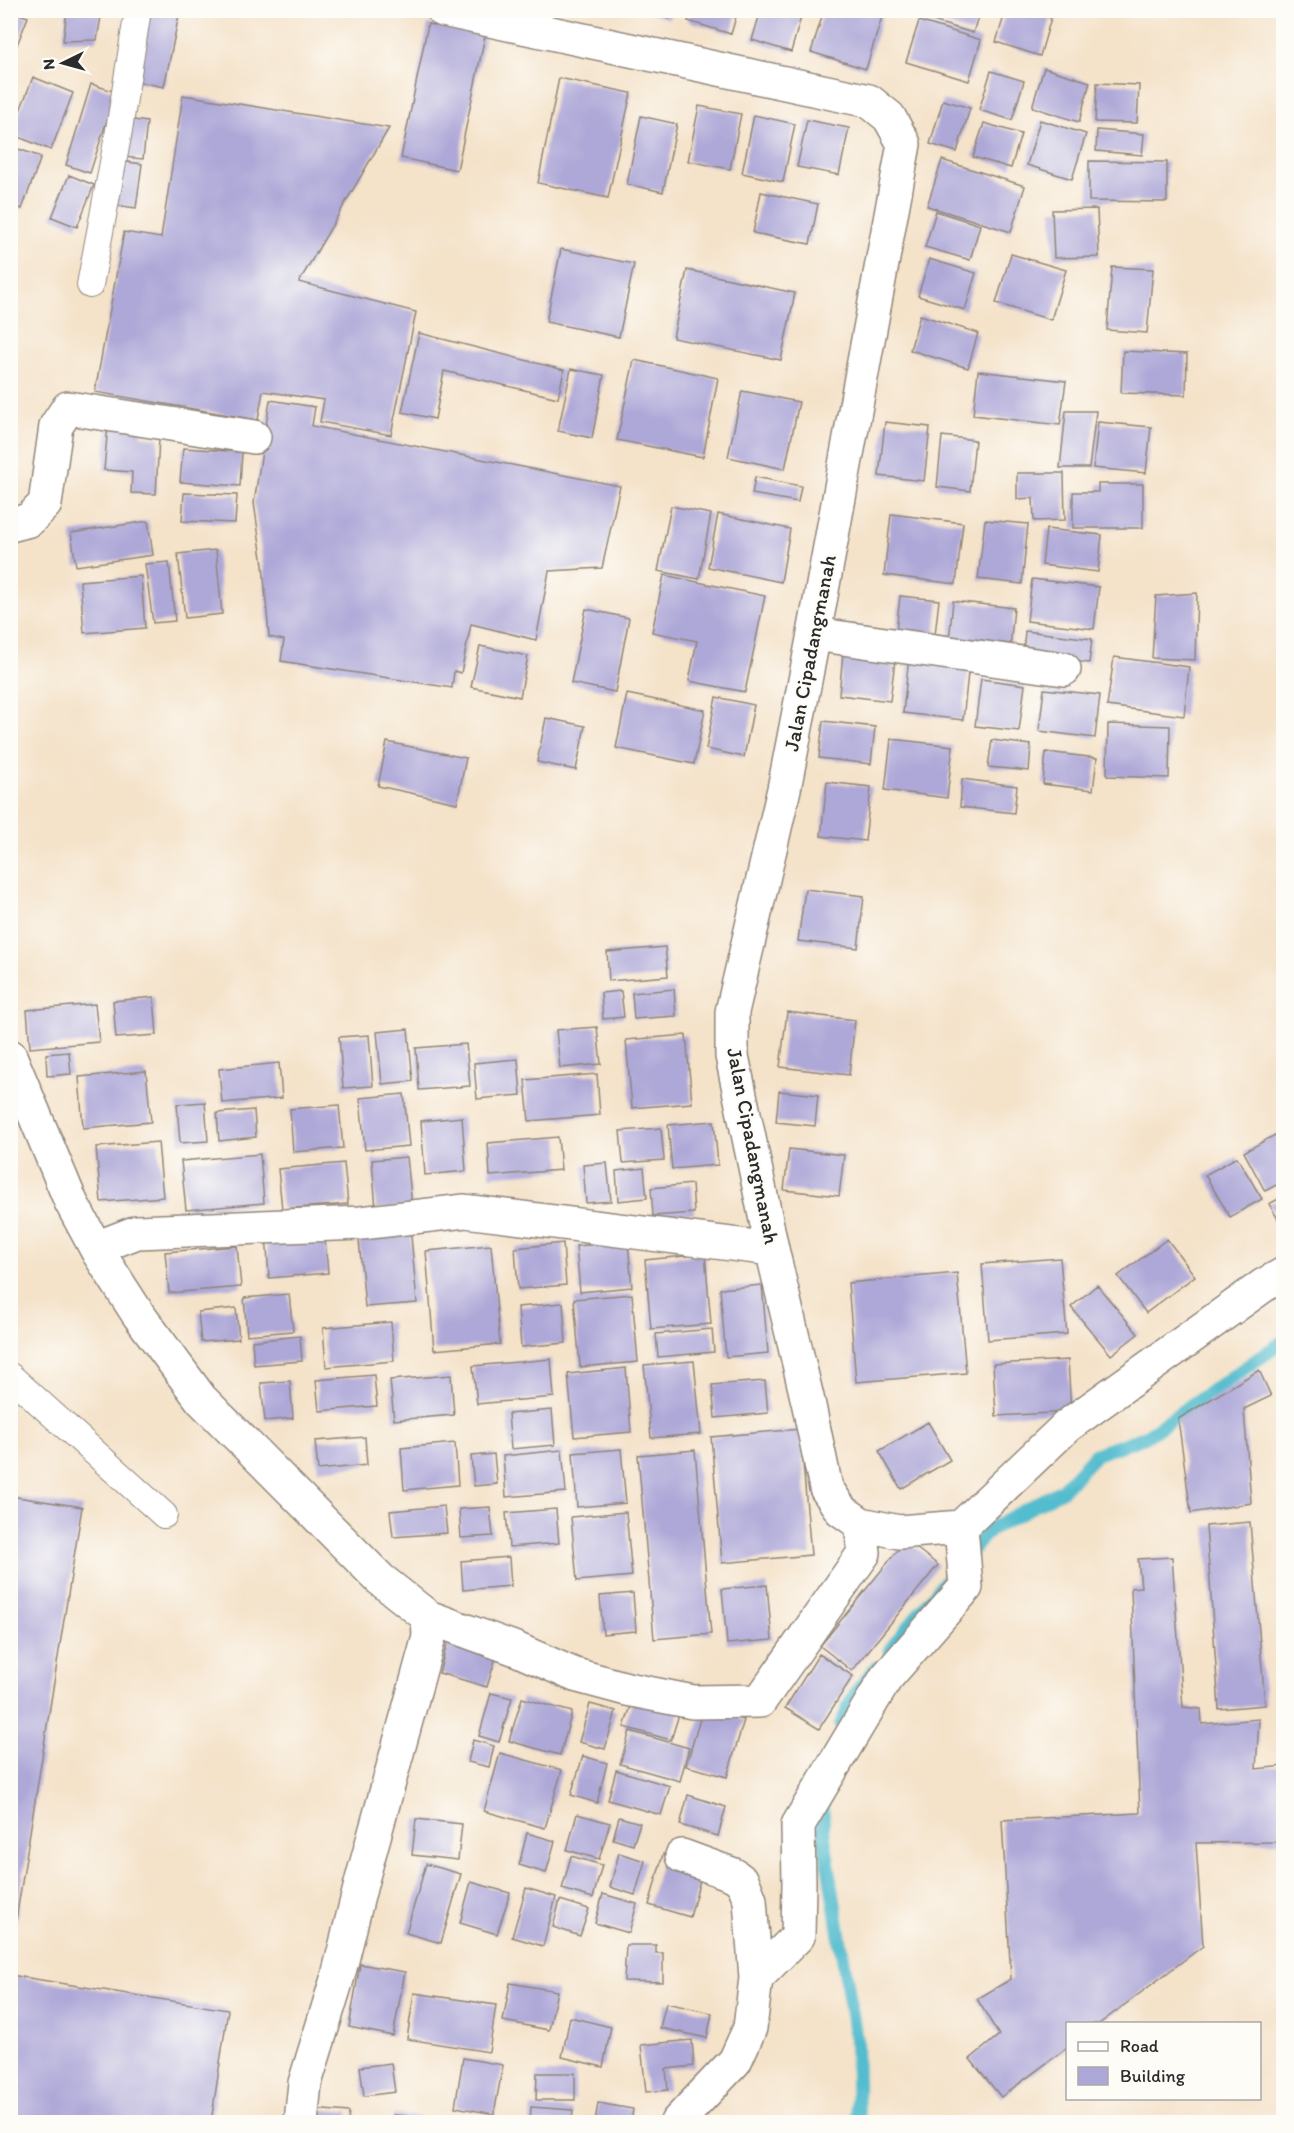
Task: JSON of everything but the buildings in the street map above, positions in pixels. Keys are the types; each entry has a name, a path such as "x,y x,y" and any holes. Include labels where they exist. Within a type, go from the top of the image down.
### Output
{"street":[{"name":"Jalan Cipadangmanah","path":"457,12 869,101 889,117 904,144 784,789 732,1012 732,1056 772,1249 826,1488 841,1510 861,1524 899,1532 961,1529"},
{"path":"10,525 29,520 45,504 56,426 68,408 254,437"},
{"path":"814,634 1064,669"},
{"path":"10,1056 71,1202 96,1248 138,1314 201,1399 380,1579 428,1617 516,1649 575,1675 627,1689 693,1702 760,1701 864,1552 861,1524"},
{"path":"96,1248 138,1232 361,1223 465,1211 772,1249"},
{"path":"756,1978 798,1936 800,1884 798,1825 886,1678 966,1587 961,1529 1067,1426 1215,1319 1284,1274"},
{"path":"301,2122 305,2083 338,1976 429,1637 428,1617"},
{"path":"677,2122 735,2061 750,2028 756,1978 750,1900 743,1882 734,1875 682,1856"}],"lane":[{"path":"90,285 118,136 138,10"},
{"path":"10,1376 164,1515"}],"waterway":[{"path":"890,1650 989,1530 1062,1490 1096,1454 1145,1437 1284,1341"},
{"path":"841,1725 856,1692 876,1668"},
{"path":"823,1797 823,1831 856,2040 858,2122"}]}
